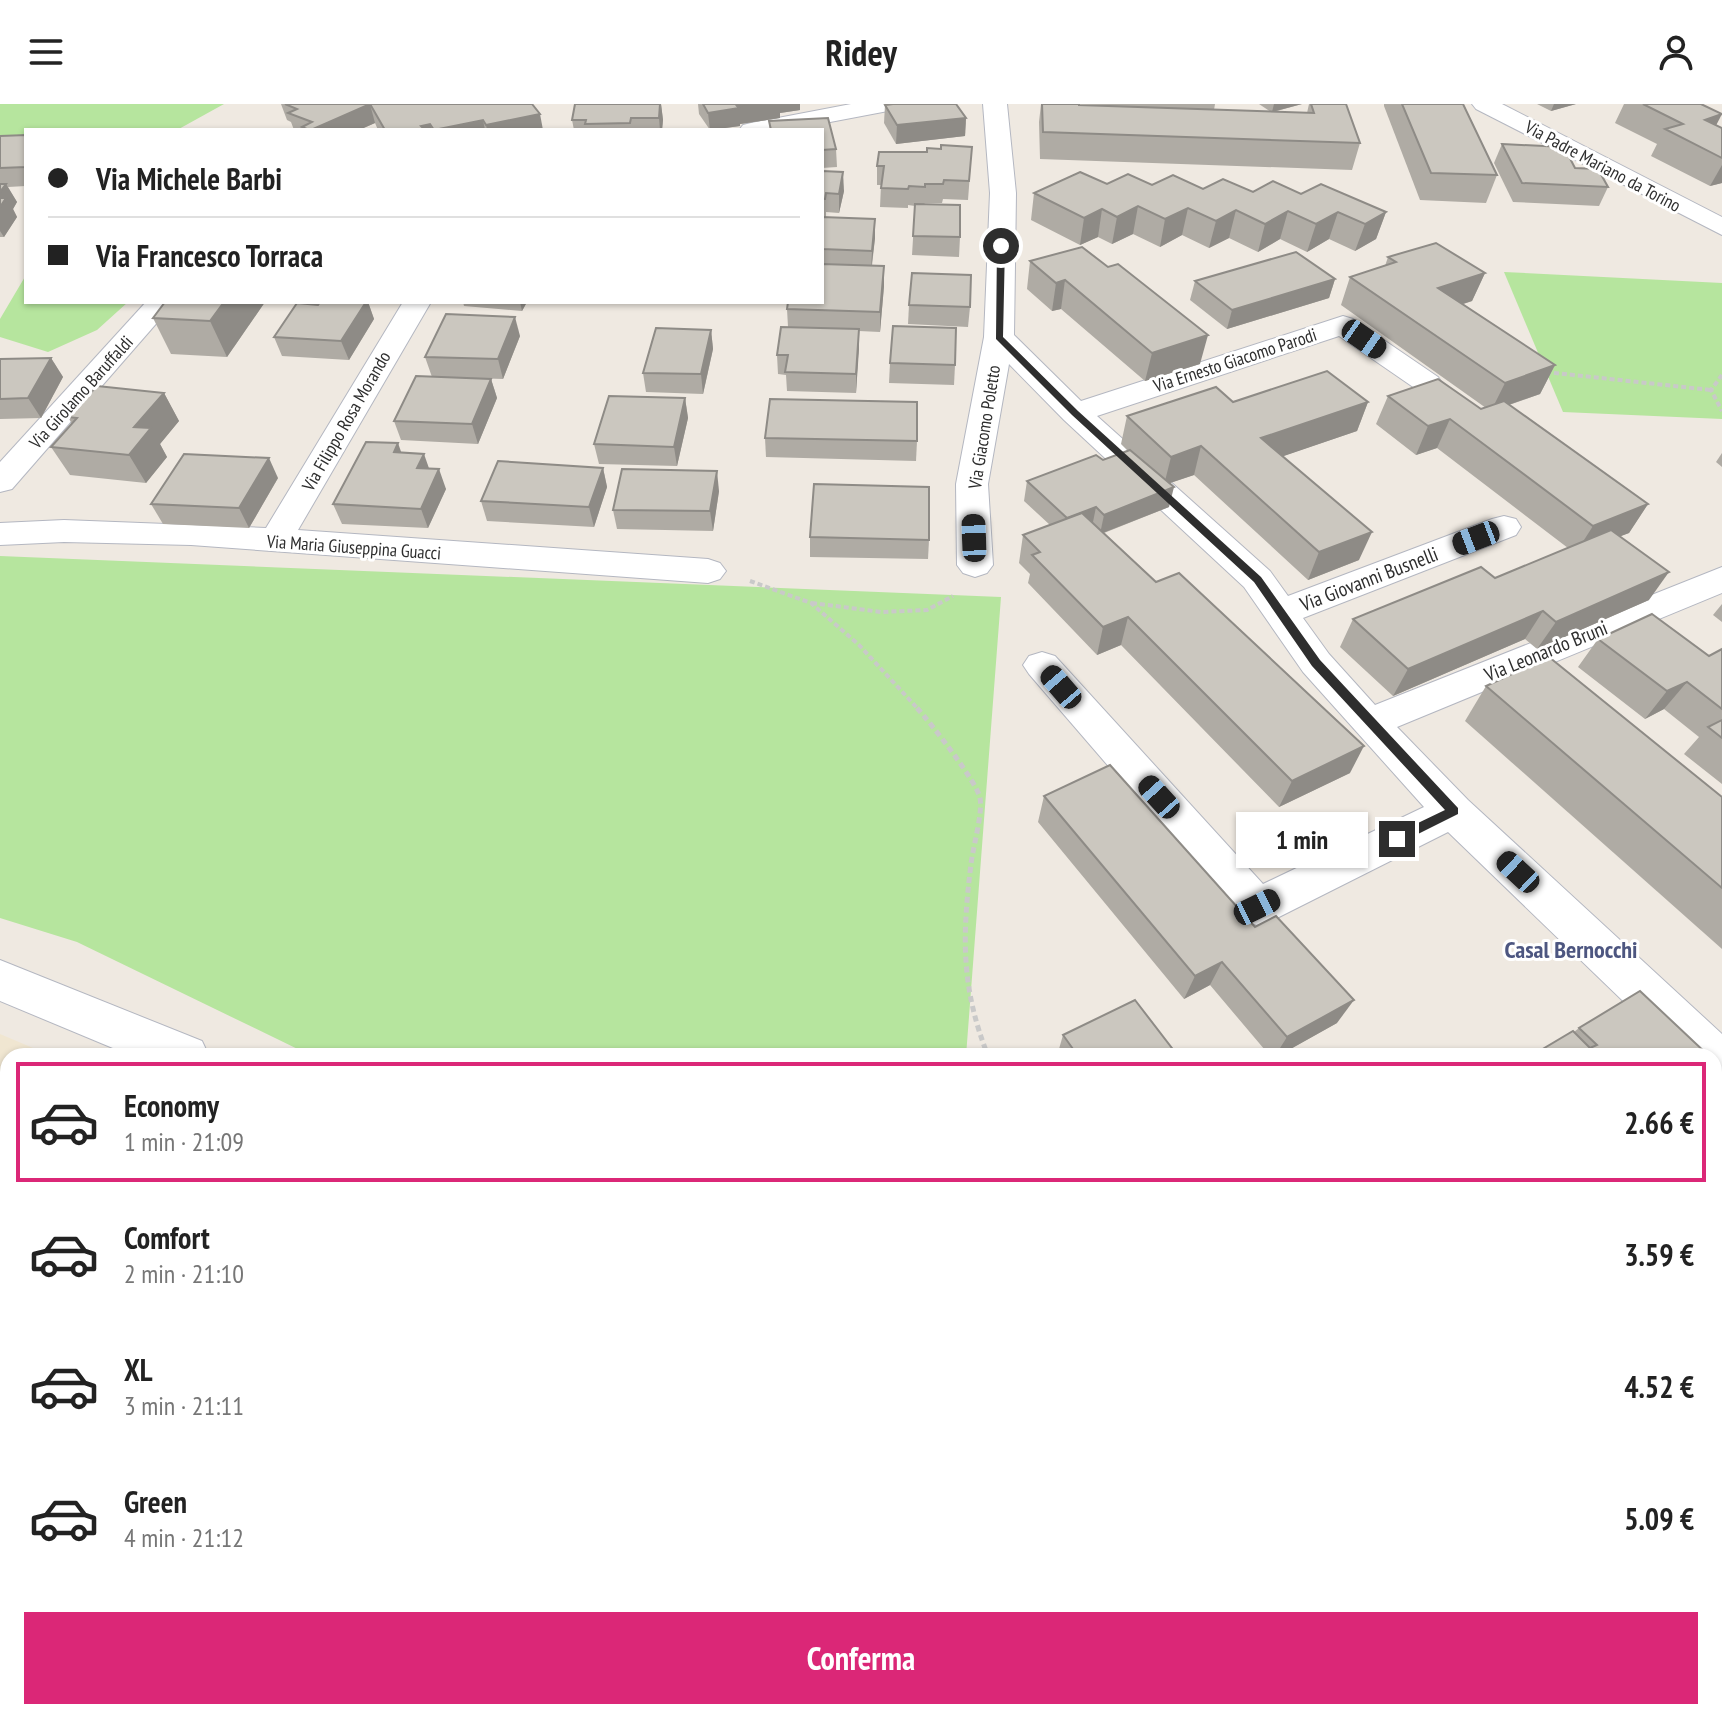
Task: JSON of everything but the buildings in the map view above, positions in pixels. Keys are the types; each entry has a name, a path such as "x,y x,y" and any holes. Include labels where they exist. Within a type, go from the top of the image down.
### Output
{"street":[{"path":"762,128 888,104"},
{"name":"Via Giacomo Poletto","path":"975,565 972,484 999,337 1003,193 995,104"},
{"name":"Via Padre Mariano da Torino","path":"1484,104 1722,227"},
{"name":"Via Girolamo Baruffaldi","path":"0,482 159,304"},
{"name":"Via Filippo Rosa Morando","path":"275,541 416,304"},
{"name":"Via Ernesto Giacomo Parodi","path":"1075,413 1343,325 1427,383"},
{"path":"999,337 1075,413 1257,579 1316,663 1369,723 1453,811 1703,1048"},
{"name":"Via Giovanni Busnelli","path":"1280,613 1504,527"},
{"name":"Via Maria Giuseppina Guacci","path":"0,534 64,531 191,534 708,571"},
{"name":"Via Leonardo Bruni","path":"1369,723 1722,579"},
{"path":"1042,665 1257,907 1453,811"},
{"path":"0,980 166,1048"}],"path":[{"path":"1546,372 1711,390"},
{"path":"1711,390 1722,375"},
{"path":"1711,390 1722,411"},
{"path":"708,571 763,584 811,603 881,612 927,610 953,596 975,565"},
{"path":"811,603 859,645 938,731 980,797 970,866 966,947 970,1006 985,1048"}],"shaded area":[{"path":"0,1034 33,1048 0,1048"}],"green space":[{"path":"0,104 224,104 181,128 24,128 24,139 0,137"},
{"path":"1504,272 1722,283 1722,419 1563,412"},
{"path":"24,278 24,304 126,304 97,330 48,352 0,337 0,319"},
{"path":"0,556 1001,597 967,1048 296,1048 77,942 0,918"}],"district":[{"name":"Casal Bernocchi","path":"1571,949"}],"route":[{"path":"1001,246 999,337 1075,413 1257,579 1316,663 1453,811 1397,839"}]}
